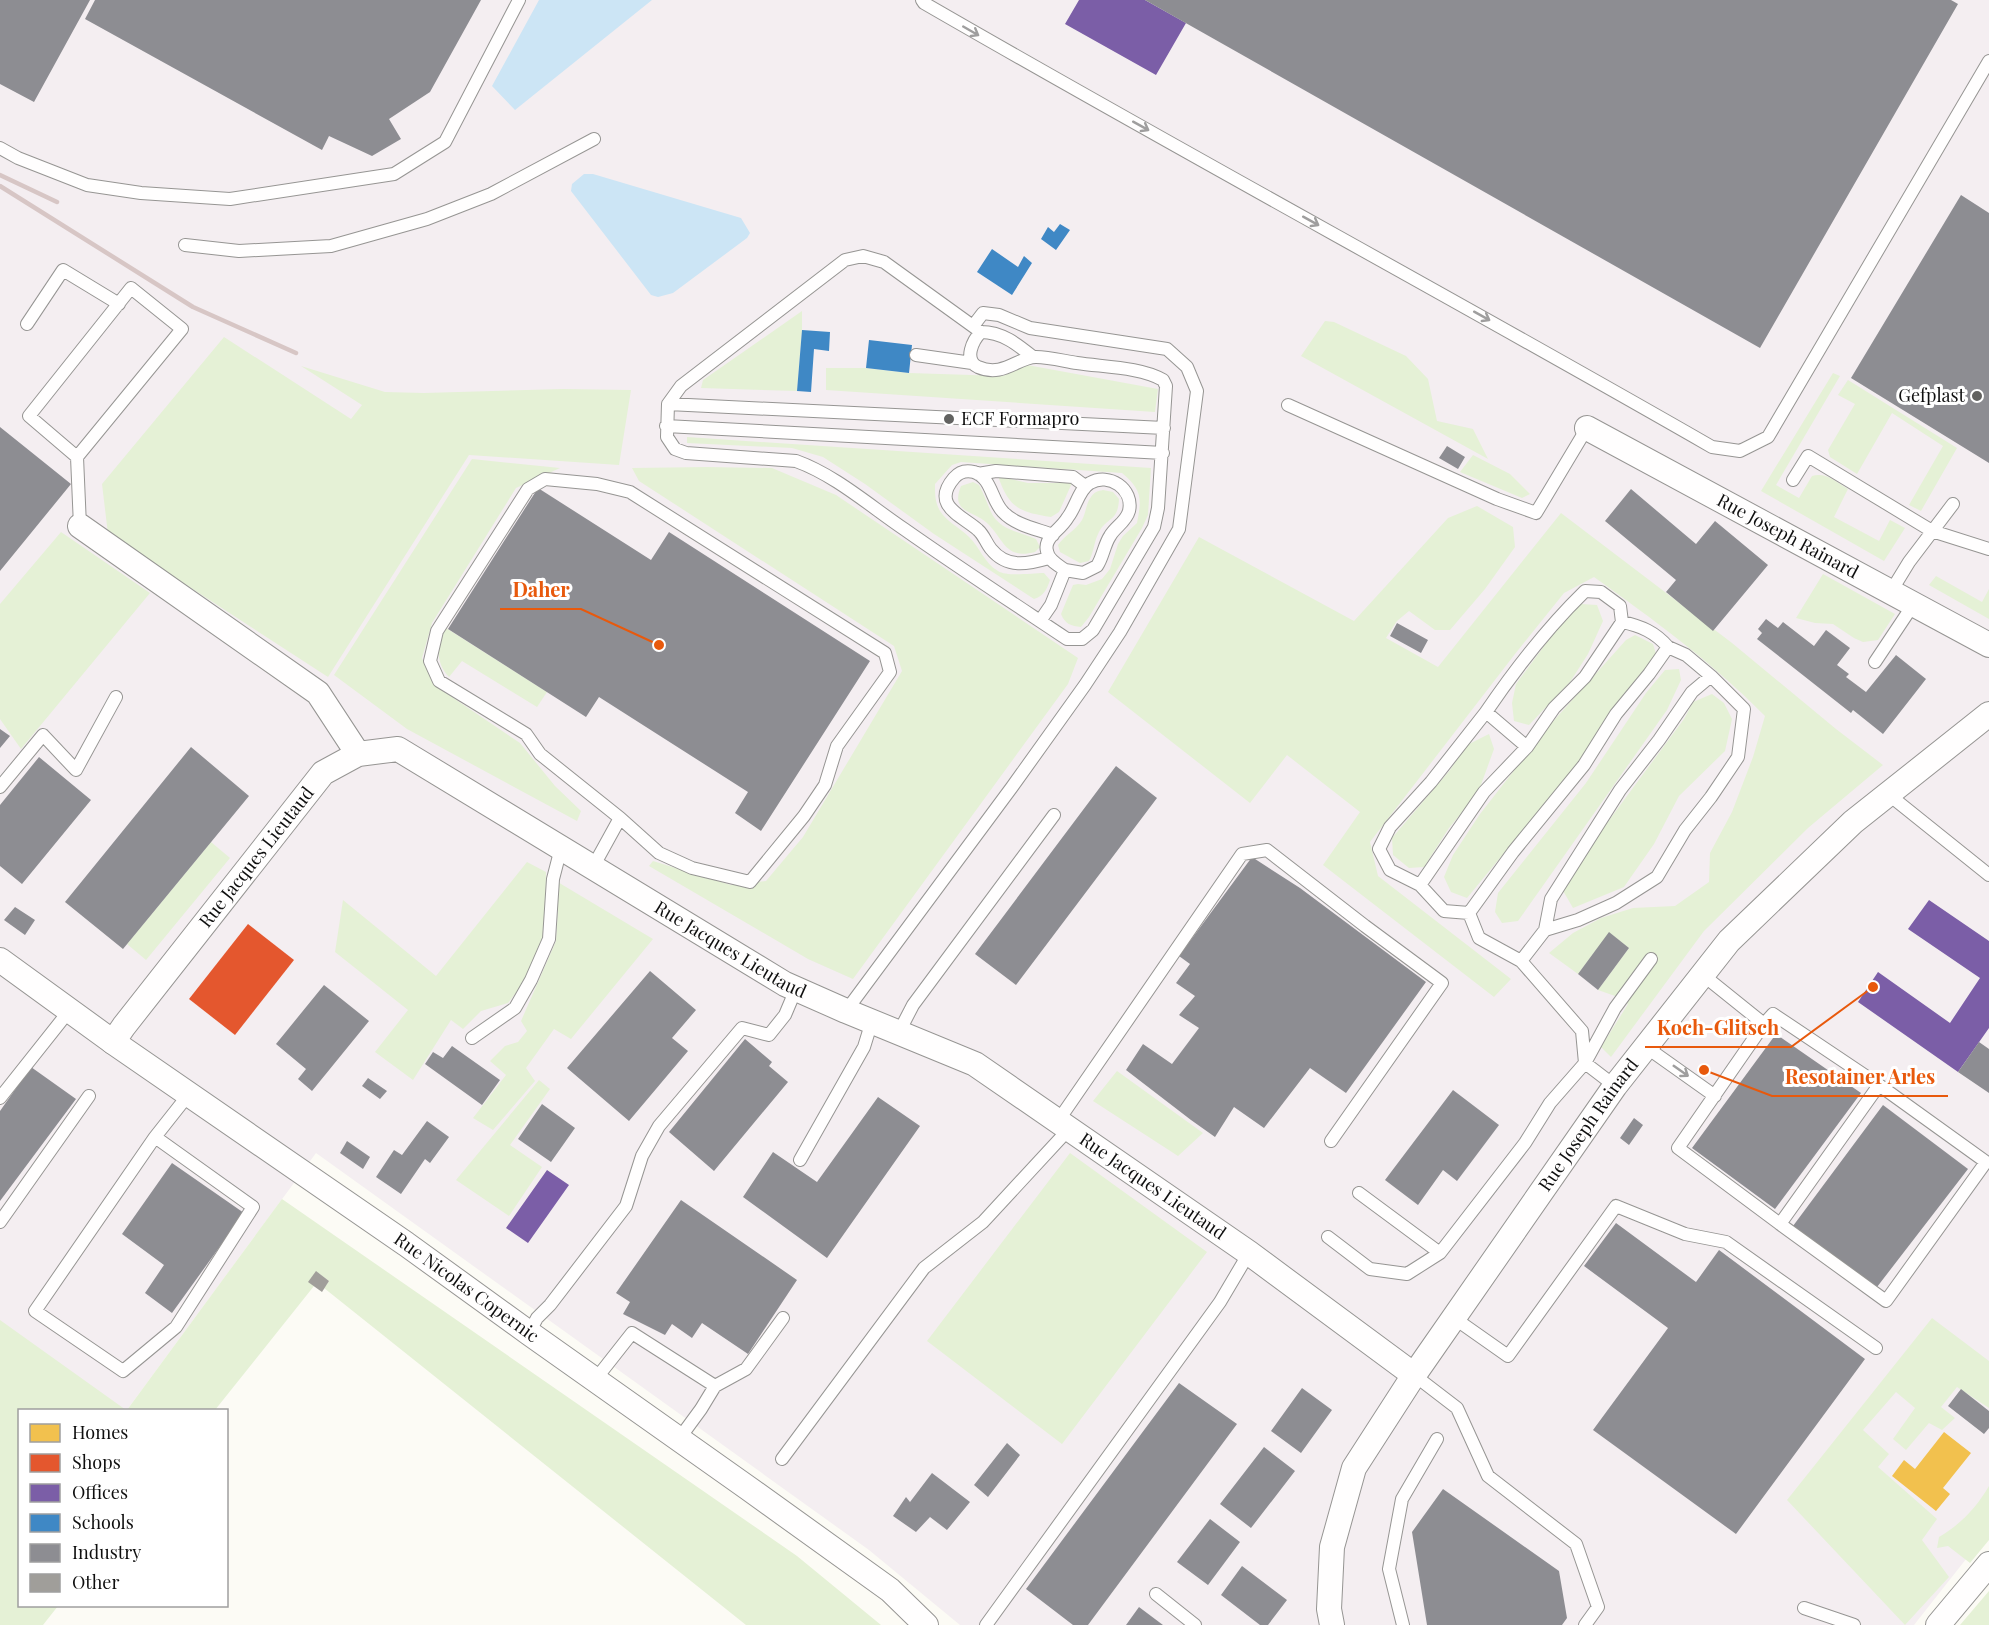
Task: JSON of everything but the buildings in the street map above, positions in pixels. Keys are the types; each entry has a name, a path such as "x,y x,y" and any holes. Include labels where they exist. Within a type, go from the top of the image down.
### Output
{"street":[{"name":"Rue Joseph Rainard","path":"1587,428 1989,645"},
{"path":"80,526 318,693 358,754"},
{"name":"Rue Joseph Rainard","path":"1332,1625 1329,1609 1332,1547 1354,1468 1414,1375 1615,1086 1729,941 1853,822 1989,714"},
{"name":"Rue Jacques Lieutaud","path":"113,1042 323,773 358,754 398,749 785,984 975,1064 1249,1253 1414,1375"},
{"name":"Rue Nicolas Copernic","path":"0,960 113,1042 406,1244 890,1590 926,1625"},
{"path":"1938,1625 1989,1564"}],"lane":[{"path":"0,148 18,158 87,184 152,194 230,199 394,174 445,142 519,0"},
{"path":"922,0 1036,68 1516,335 1712,447 1740,451 1768,437 1989,61"},
{"path":"184,245 239,252 331,246 427,219 491,194 594,139"},
{"path":"854,256 884,262 977,329 1005,337 1033,357 1145,373 1163,380 1166,386 1158,508 1154,527 1093,630 1082,639 1067,639 809,466 796,461 686,453 675,449 667,437 668,404 681,386 845,260 854,256"},
{"path":"27,324 63,270 119,304"},
{"path":"77,457 29,416 131,288 182,329 77,457 80,526"},
{"path":"846,1011 1085,685 1120,633 1179,529 1197,391 1188,367 1167,349 1030,328 999,315 983,313 970,355 972,363"},
{"path":"916,355 972,363 988,369 1006,369 1033,357"},
{"path":"668,404 1164,428"},
{"path":"1288,405 1497,500 1536,513 1587,428"},
{"path":"666,426 1162,453"},
{"path":"1793,480 1808,456 1932,531 1989,549"},
{"path":"1049,558 1021,564 1003,560 992,551 980,531 951,510 946,493 954,477 966,471 978,474 996,471 1073,477 1085,486"},
{"path":"978,474 989,485 1002,511 1017,522 1053,535"},
{"path":"545,479 597,484 630,492 885,653 890,672 837,746 825,784 804,816 750,882 692,868 659,853 620,818 540,754 526,734 439,681 430,661 437,631 528,489 545,479"},
{"path":"1096,480 1117,483 1126,492 1130,504 1126,518 1109,537 1097,566 1083,573 1065,570 1049,558 1046,546 1068,518 1085,486 1096,480"},
{"path":"1890,593 1909,562 1953,504"},
{"path":"1040,621 1051,605 1065,570"},
{"path":"1420,885 1484,792 1527,747 1554,708 1585,677 1622,622 1620,606 1601,592 1585,591 1550,627 1431,782 1390,827 1379,849 1390,870 1420,885 1444,911 1469,913"},
{"path":"1875,662 1913,605"},
{"path":"1545,930 1578,920 1616,903 1657,877 1685,830 1738,757 1744,709 1686,655 1668,647 1660,638 1640,626 1622,622"},
{"path":"1469,913 1513,852 1584,765 1616,714 1668,647"},
{"path":"1521,961 1545,930 1551,899 1620,790 1659,740 1692,692 1711,676"},
{"path":"0,787 43,735 76,770 116,697"},
{"path":"1486,712 1527,747"},
{"path":"1888,794 1989,875"},
{"path":"899,1032 913,1005 1054,815"},
{"path":"593,867 620,818"},
{"path":"472,1038 515,1008 531,980 549,939 553,879 561,848"},
{"path":"782,1459 924,1268 983,1222 1063,1125 1242,854 1267,850 1442,983 1331,1141"},
{"path":"1469,913 1479,938 1521,961 1582,1031 1585,1063 1615,1086"},
{"path":"1328,1237 1370,1269 1407,1274 1440,1253 1525,1143 1550,1103 1585,1063 1615,1008 1651,959"},
{"path":"1703,975 1764,1024"},
{"path":"529,1333 537,1318 550,1305 626,1206 642,1156 659,1126 742,1028 769,1035 785,1015 796,989"},
{"path":"0,1098 69,1011"},
{"path":"1773,1014 1879,1085 1986,1162 1886,1301 1678,1148 1773,1014"},
{"path":"800,1160 864,1047 872,1021"},
{"path":"1646,1047 1715,1096"},
{"path":"1780,1224 1879,1085"},
{"path":"155,1137 253,1207 176,1327 123,1371 35,1311 155,1137 189,1094"},
{"path":"0,1222 89,1096"},
{"path":"1359,1193 1440,1253"},
{"path":"1454,1318 1508,1356 1616,1206 1685,1234 1726,1242 1876,1348"},
{"path":"986,1625 1220,1302 1249,1253"},
{"path":"679,1439 715,1386 746,1369 783,1318"},
{"path":"595,1380 632,1333 715,1386"},
{"path":"1414,1375 1457,1408 1488,1476 1576,1544 1598,1607 1585,1625"},
{"path":"1403,1625 1389,1569 1402,1499 1437,1439"},
{"path":"1156,1594 1195,1625"},
{"path":"1804,1608 1854,1625"}],"shaded area":[{"path":"0,0 1989,0 1989,1530 1914,1625 960,1625 869,1550 316,1153 128,1409 18,1409 18,1428 0,1585"}],"green space":[{"path":"802,311 797,391 701,388 703,380"},
{"path":"1325,321 1334,322 1406,356 1428,379 1437,421 1473,429 1488,459 1301,356"},
{"path":"224,337 351,419 362,405 301,366 385,392 631,390 619,465 469,455 328,677 108,534 102,484"},
{"path":"1027,365 1158,389 1155,412 826,390 826,368 866,368 909,373 1003,376"},
{"path":"1833,373 1840,376 1776,485 1799,498 1812,476 1822,475 1848,489 1834,517 1879,541 1890,520 1905,528 1884,561 1761,491"},
{"path":"1848,380 1957,448 1921,511 1909,505 1943,446 1892,413 1857,474 1830,457 1828,450 1855,404 1838,395"},
{"path":"687,437 1151,468 1148,515 1089,617 1081,627 1077,627 1066,622 1061,614 1073,585 1086,585 1102,579 1110,569 1123,536 1137,523 1140,507 1139,495 1133,484 1122,473 961,462 952,465 935,484 937,505 940,511 972,540 993,568 1007,574 1044,573 1050,580 1049,583 1043,594 1034,599 934,534 823,457 792,448 687,443"},
{"path":"1473,455 1510,474 1530,494 1522,498 1460,472"},
{"path":"472,459 560,468 516,488 432,623 422,658 430,677 443,691 520,743 555,786 581,811 577,821 407,729 334,675"},
{"path":"632,468 772,468 836,495 1078,658 1068,684 853,979 808,959 649,866 653,861 731,885 766,881 803,837 902,671 894,646 639,481"},
{"path":"998,476 1028,483 1072,483 1059,512 1051,517 1031,513 1017,507 1006,495"},
{"path":"973,482 979,485 991,512 999,523 1010,530 1036,539 1040,547 1035,552 1025,554 1011,551 987,523 961,506 958,495 961,486"},
{"path":"1103,490 1113,492 1119,499 1117,512 1099,532 1089,561 1080,563 1060,552 1058,545 1082,520 1092,495"},
{"path":"1477,506 1513,527 1515,547 1485,589 1450,630 1435,630 1409,611 1397,621 1386,638 1438,667 1561,513 1732,643 1883,765 1808,828 1704,931 1611,1057 1601,1047 1628,1004 1598,990 1629,948 1609,933 1578,974 1549,953 1573,933 1601,918 1633,908 1675,906 1709,882 1710,853 1732,812 1753,757 1765,716 1704,660 1594,577 1564,593 1370,842 1378,876 1511,979 1494,997 1323,865 1360,812 1287,755 1250,803 1108,692 1199,537 1354,621 1448,518"},
{"path":"61,532 150,593 21,749 0,719 0,604"},
{"path":"1823,574 1895,614 1878,640 1863,642 1833,624 1815,623 1796,618"},
{"path":"1936,576 1982,602 1989,589 1989,619 1929,585"},
{"path":"1581,604 1597,605 1603,621 1588,654 1570,682 1529,725 1514,721 1512,703 1516,684 1564,619"},
{"path":"446,628 547,692 537,707 462,661 449,677 439,660 438,653 440,640"},
{"path":"1635,635 1653,644 1657,657 1573,772 1467,898 1451,892 1444,877 1453,855 1480,814 1548,727 1626,640"},
{"path":"1679,669 1681,680 1667,710 1518,921 1502,923 1495,912 1498,893 1586,783 1646,693 1665,670"},
{"path":"1712,694 1724,703 1732,719 1725,751 1679,796 1654,844 1624,887 1573,908 1562,889 1584,854 1684,719 1693,702"},
{"path":"1489,734 1494,749 1478,793 1449,828 1424,867 1409,868 1393,855 1392,838 1450,770 1467,745"},
{"path":"211,842 230,858 146,960 127,944"},
{"path":"527,862 546,872 545,930 540,953 525,981 508,1003 481,1011 463,1029 451,1020 413,1080 375,1052 408,1010 335,952 343,900 436,976"},
{"path":"556,881 653,939 571,1039 554,1029 526,1068 535,1081 493,1130 473,1118 506,1075 490,1061 505,1046 518,1042 527,1031 521,1021 556,941 558,909"},
{"path":"1117,1071 1203,1133 1178,1156 1093,1101"},
{"path":"539,1080 550,1089 510,1145 542,1167 509,1216 456,1180"},
{"path":"1070,1153 1207,1252 1062,1444 927,1341"},
{"path":"282,1199 797,1556 881,1625 746,1625 324,1288 329,1281 317,1272 314,1286 216,1409 128,1409"},
{"path":"1932,1318 1989,1361 1989,1408 1957,1387 1941,1407 1955,1418 1942,1430 1929,1423 1906,1450 1893,1439 1915,1408 1896,1392 1863,1430 1889,1454 1878,1467 1937,1519 1922,1540 1949,1577 1905,1625 1787,1500"},
{"path":"0,1320 125,1409 18,1409 18,1607 57,1607 43,1625 0,1625"},
{"path":"1989,1486 1989,1540 1970,1563 1948,1546 1937,1548 1939,1537 1967,1515"},
{"path":"1989,1591 1989,1625 1960,1625"}],"water":[{"path":"539,0 652,0 515,110 492,86"},
{"path":"584,174 593,174 741,218 750,233 747,238 673,293 658,297 651,295 571,191 572,184"}],"railway":[{"path":"0,175 57,202"},
{"path":"0,186 193,307 296,353"}],"place":[{"name":"Gefplast","path":"1977,396"},
{"name":"ECF Formapro","path":"949,419"},
{"name":"Daher","path":"659,645"},
{"name":"Koch-Glitsch","path":"1873,987"},
{"name":"Resotainer Arles","path":"1704,1070"}]}
